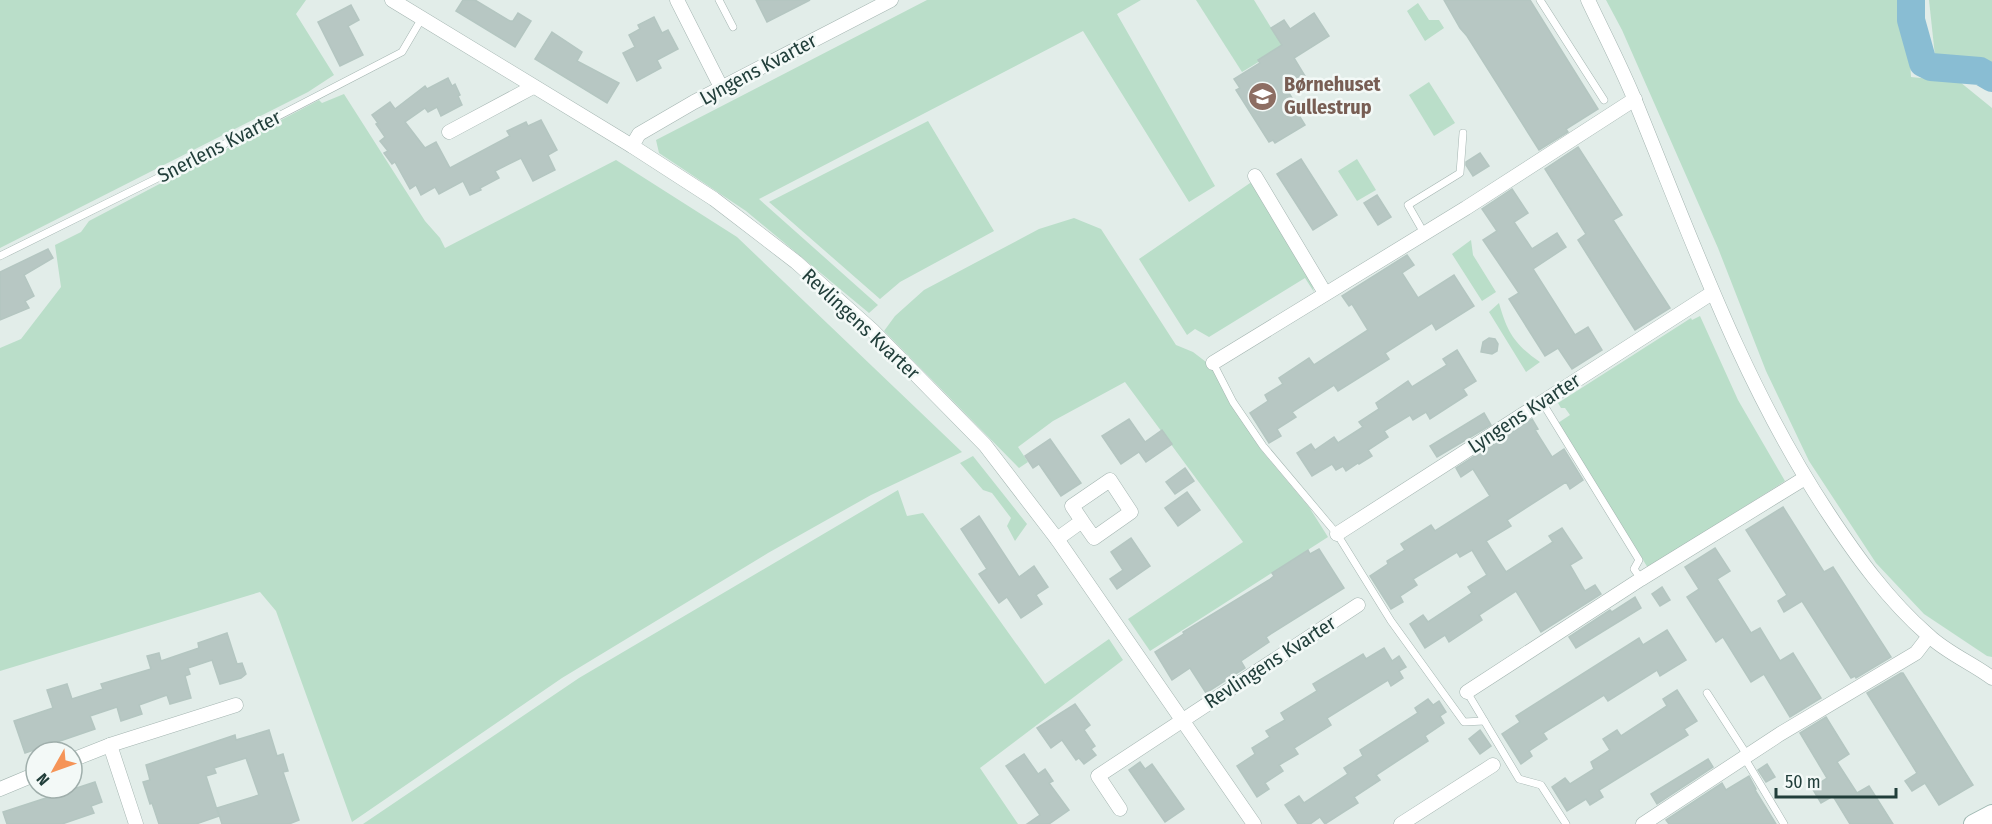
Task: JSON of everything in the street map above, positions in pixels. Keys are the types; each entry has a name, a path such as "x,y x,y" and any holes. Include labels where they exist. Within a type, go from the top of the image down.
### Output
{"street":[{"path":"392,0 632,146"},
{"path":"677,0 721,87"},
{"name":"Lyngens Kvarter","path":"632,146 639,134 721,87 891,0"},
{"path":"1588,0 1635,99 1712,293 1757,390 1805,478 1874,578 1929,636 1992,678"},
{"path":"449,132 533,87"},
{"path":"1213,363 1635,99"},
{"name":"Revlingens Kvarter","path":"632,146 714,199 796,262 872,330 985,444 1057,538 1254,824"},
{"path":"1255,176 1325,293"},
{"name":"Lyngens Kvarter","path":"1337,534 1712,293"},
{"path":"1467,692 1641,579 1805,478"},
{"path":"1057,538 1082,521"},
{"name":"Revlingens Kvarter","path":"1120,809 1098,776 1358,605"},
{"path":"1642,824 1746,756 1916,653 1929,636"},
{"path":"84,755 236,705"},
{"path":"110,745 136,824"},
{"path":"1401,824 1493,765"},
{"path":"0,789 24,779"},
{"path":"1973,824 1992,814"}],"lane":[{"path":"720,0 733,27"},
{"path":"1540,0 1604,100"},
{"name":"Snerlens Kvarter","path":"0,256 190,162 402,51 422,18"},
{"path":"1424,233 1408,206 1460,173 1463,133"},
{"path":"1213,363 1233,402 1263,446 1337,534 1391,621 1464,722 1484,721"},
{"path":"1542,402 1639,560 1634,569 1641,579"},
{"path":"1467,692 1520,778 1541,785 1566,824"},
{"path":"1707,693 1784,824"}],"green space":[{"path":"0,0 306,0 296,14 334,75 308,92 0,248"},
{"path":"927,0 1141,0 1117,14 1215,186 1189,202 1083,31 759,199 878,305 869,313 746,211 659,153 656,140"},
{"path":"1196,0 1254,0 1283,47 1242,72"},
{"path":"1606,0 1906,0 1911,77 1960,82 1992,108 1992,657 1987,656 1924,614 1876,563 1809,461 1766,371 1718,248 1622,30"},
{"path":"1929,0 1992,0 1992,66 1935,56"},
{"path":"1418,3 1429,20 1439,20 1444,28 1425,41 1407,11"},
{"path":"1429,82 1455,123 1434,136 1409,95"},
{"path":"344,94 425,221 440,238 445,248 616,160 737,237 962,452 871,495 768,553 562,678 352,822 276,611 260,592 0,671 0,348 21,339 61,287 55,245 81,232 89,221 319,100 322,103"},
{"path":"928,121 994,231 900,282 880,299 769,202"},
{"path":"1357,159 1376,190 1357,201 1338,171"},
{"path":"1253,181 1311,280 1314,292 1305,278 1209,337 1195,329 1187,335 1139,259"},
{"path":"1074,218 1101,229 1176,345 1193,352 1210,365 1232,405 1262,451 1309,507 1328,537 1150,651 1128,619 1243,542 1125,382 1053,421 1018,447 1028,462 1019,468 884,331 895,316 924,290 1039,229"},
{"path":"1471,240 1473,255 1496,292 1482,301 1452,254"},
{"path":"1499,303 1513,337 1524,350 1540,362 1526,372 1489,312"},
{"path":"1700,316 1738,400 1785,481 1648,568 1558,423 1570,415 1558,403 1691,318 1692,320"},
{"path":"973,456 1027,524 1015,541 1007,526 1011,518 992,493 983,490 960,463"},
{"path":"898,490 907,516 923,513 1045,684 1109,639 1123,660 980,768 1018,824 363,824 579,678"}],"building":[{"path":"463,0 475,0 510,21 513,21 518,13 531,21 515,47 456,11"},
{"path":"756,0 810,0 767,22"},
{"path":"1444,0 1530,0 1598,109 1566,129 1568,132 1539,150"},
{"path":"351,5 359,20 348,26 363,55 340,66 318,22"},
{"name":"Børnehuset Gullestrup","path":"1314,13 1329,36 1294,58 1305,76 1286,88 1305,125 1275,143 1273,140 1269,142 1236,90 1240,88 1234,79 1260,63 1258,60 1282,45 1271,28 1284,20 1290,29"},
{"path":"654,17 662,33 668,30 678,49 657,60 661,68 637,81 623,53 635,47 629,35 640,29 638,25"},
{"path":"552,32 582,52 577,61 619,83 607,103 535,59"},
{"path":"448,78 452,86 455,84 462,105 441,116 437,107 428,112 425,108 405,122 425,148 436,142 450,168 510,136 507,131 526,122 528,126 541,120 557,150 548,155 555,170 533,181 521,158 495,171 499,178 470,195 463,181 439,194 435,187 421,195 416,185 410,189 395,162 392,164 384,153 388,151 380,141 385,137 372,115 390,102 395,109 425,86 427,89"},
{"path":"1578,147 1622,215 1613,220 1670,308 1635,330 1578,240 1586,234 1545,169"},
{"path":"1480,153 1489,166 1473,176 1466,162"},
{"path":"1301,159 1337,215 1313,230 1277,174"},
{"path":"1512,189 1528,213 1514,222 1532,249 1557,233 1566,247 1533,269 1575,335 1588,327 1602,350 1572,369 1558,348 1545,356 1509,299 1519,293 1483,240 1497,231 1482,209"},
{"path":"1377,195 1391,217 1378,225 1364,203"},
{"path":"48,249 53,258 24,275 34,296 25,301 29,308 0,320 0,272"},
{"path":"1407,255 1414,265 1402,273 1418,298 1454,275 1474,306 1436,330 1432,323 1385,353 1389,359 1338,391 1334,385 1292,412 1296,417 1277,429 1281,436 1269,443 1250,413 1268,401 1265,395 1283,384 1279,378 1309,358 1314,365 1368,330 1352,304 1349,306 1342,296"},
{"path":"1489,338 1495,339 1498,344 1497,351 1492,354 1481,352 1483,342"},
{"path":"1457,350 1476,381 1463,389 1467,395 1430,419 1426,412 1413,420 1410,415 1384,431 1388,437 1368,450 1372,456 1346,471 1343,466 1336,470 1332,464 1312,476 1297,453 1311,444 1315,450 1334,437 1338,443 1363,427 1359,422 1379,409 1376,403 1408,381 1412,387 1447,365 1443,359"},
{"path":"1484,413 1491,425 1437,457 1430,446"},
{"path":"1129,419 1145,442 1162,430 1172,444 1146,462 1139,452 1121,464 1102,436"},
{"path":"1532,419 1538,429 1535,430 1552,457 1564,449 1583,480 1570,489 1566,482 1507,520 1511,526 1486,541 1506,572 1553,542 1549,536 1562,528 1582,558 1570,565 1585,591 1595,585 1601,594 1541,632 1516,591 1479,615 1482,620 1449,642 1445,635 1425,648 1410,624 1423,615 1428,622 1472,593 1468,587 1487,575 1472,550 1460,557 1457,552 1413,579 1417,585 1400,596 1403,602 1391,609 1370,576 1388,564 1387,561 1405,550 1401,544 1431,525 1435,531 1490,496 1473,469 1461,477 1456,468"},
{"path":"1050,439 1081,483 1061,496 1039,464 1033,468 1025,456"},
{"path":"1185,468 1194,481 1175,494 1166,482"},
{"path":"1187,492 1200,510 1178,526 1165,508"},
{"path":"1783,507 1824,572 1833,567 1891,657 1856,678 1855,676 1851,678 1802,601 1784,612 1778,601 1787,595 1746,530"},
{"path":"979,516 1019,577 1034,566 1048,587 1036,595 1042,604 1021,618 1007,597 999,603 979,574 987,569 961,529"},
{"path":"1131,538 1150,566 1117,589 1110,579 1123,570 1111,552"},
{"path":"1715,548 1730,571 1717,579 1751,633 1760,628 1780,661 1793,653 1821,698 1790,717 1764,674 1751,682 1723,637 1716,642 1687,597 1699,589 1685,567"},
{"path":"1319,549 1344,588 1266,637 1269,642 1241,661 1245,668 1206,693 1190,668 1172,680 1155,652 1184,634 1183,632 1269,580 1274,576 1272,573 1308,550 1310,554"},
{"path":"1662,587 1670,600 1660,606 1652,594"},
{"path":"1635,597 1641,608 1576,648 1569,637 1610,610 1612,612"},
{"path":"1667,630 1686,660 1660,676 1657,670 1608,701 1604,695 1543,733 1547,739 1529,751 1532,756 1521,764 1502,734 1520,722 1516,716 1639,638 1643,645"},
{"path":"227,633 237,664 242,663 246,674 241,678 220,684 212,660 188,668 190,674 185,676 191,698 170,704 167,695 139,705 142,714 121,721 117,707 90,716 95,729 63,740 24,740 24,750 14,721 53,708 47,690 67,684 72,699 103,689 101,684 151,669 147,656 159,653 161,661 199,648 198,643"},
{"path":"1384,648 1392,661 1399,656 1406,667 1399,671 1403,678 1391,686 1388,680 1327,718 1331,725 1294,748 1298,754 1279,765 1283,771 1265,783 1269,789 1257,797 1237,766 1255,754 1252,748 1270,737 1266,731 1285,720 1281,713 1317,691 1313,684 1363,654 1366,659"},
{"path":"1901,673 1973,785 1939,805 1925,783 1912,791 1905,781 1917,773 1867,693"},
{"path":"1677,690 1697,721 1684,729 1688,735 1599,790 1603,797 1590,805 1586,799 1567,811 1552,787 1565,778 1570,784 1594,769 1591,762 1610,750 1603,739 1617,730 1621,736 1667,706 1663,699"},
{"path":"1428,699 1433,705 1439,701 1446,712 1440,716 1444,723 1425,736 1428,741 1376,775 1380,780 1354,797 1358,803 1325,824 1320,817 1310,824 1298,824 1285,805 1299,796 1304,803 1348,774 1344,768 1363,756 1360,750 1418,713 1415,708"},
{"path":"1075,704 1090,725 1084,730 1095,746 1091,749 1096,755 1084,764 1079,758 1076,760 1062,740 1051,748 1037,728"},
{"path":"1826,717 1849,754 1837,762 1857,793 1869,786 1893,824 1850,824 1833,796 1821,803 1812,788 1827,778 1800,733"},
{"path":"269,730 277,756 283,754 288,771 283,772 299,820 289,824 222,824 217,808 259,795 246,758 214,768 216,773 206,776 219,816 196,824 159,824 143,782 150,780 146,765 235,735 236,740"},
{"path":"1480,730 1491,746 1480,754 1469,739"},
{"path":"1024,754 1038,774 1045,769 1053,781 1049,783 1069,810 1049,824 1027,824 1040,815 1006,766"},
{"path":"1708,759 1713,767 1657,804 1651,794"},
{"path":"1140,762 1145,769 1152,764 1184,809 1165,822 1129,770"},
{"path":"1767,764 1775,777 1766,782 1758,770"},
{"path":"1749,776 1776,824 1669,824 1666,820 1722,783 1726,790"},
{"path":"95,782 102,802 91,806 94,813 62,824 7,824 3,812 40,800 84,800 84,786"}],"waterway":[{"path":"1911,0 1911,20 1923,63 1931,67 1980,71 1992,78"}],"place":[{"name":"Børnehuset Gullestrup","path":"1263,96"}]}
